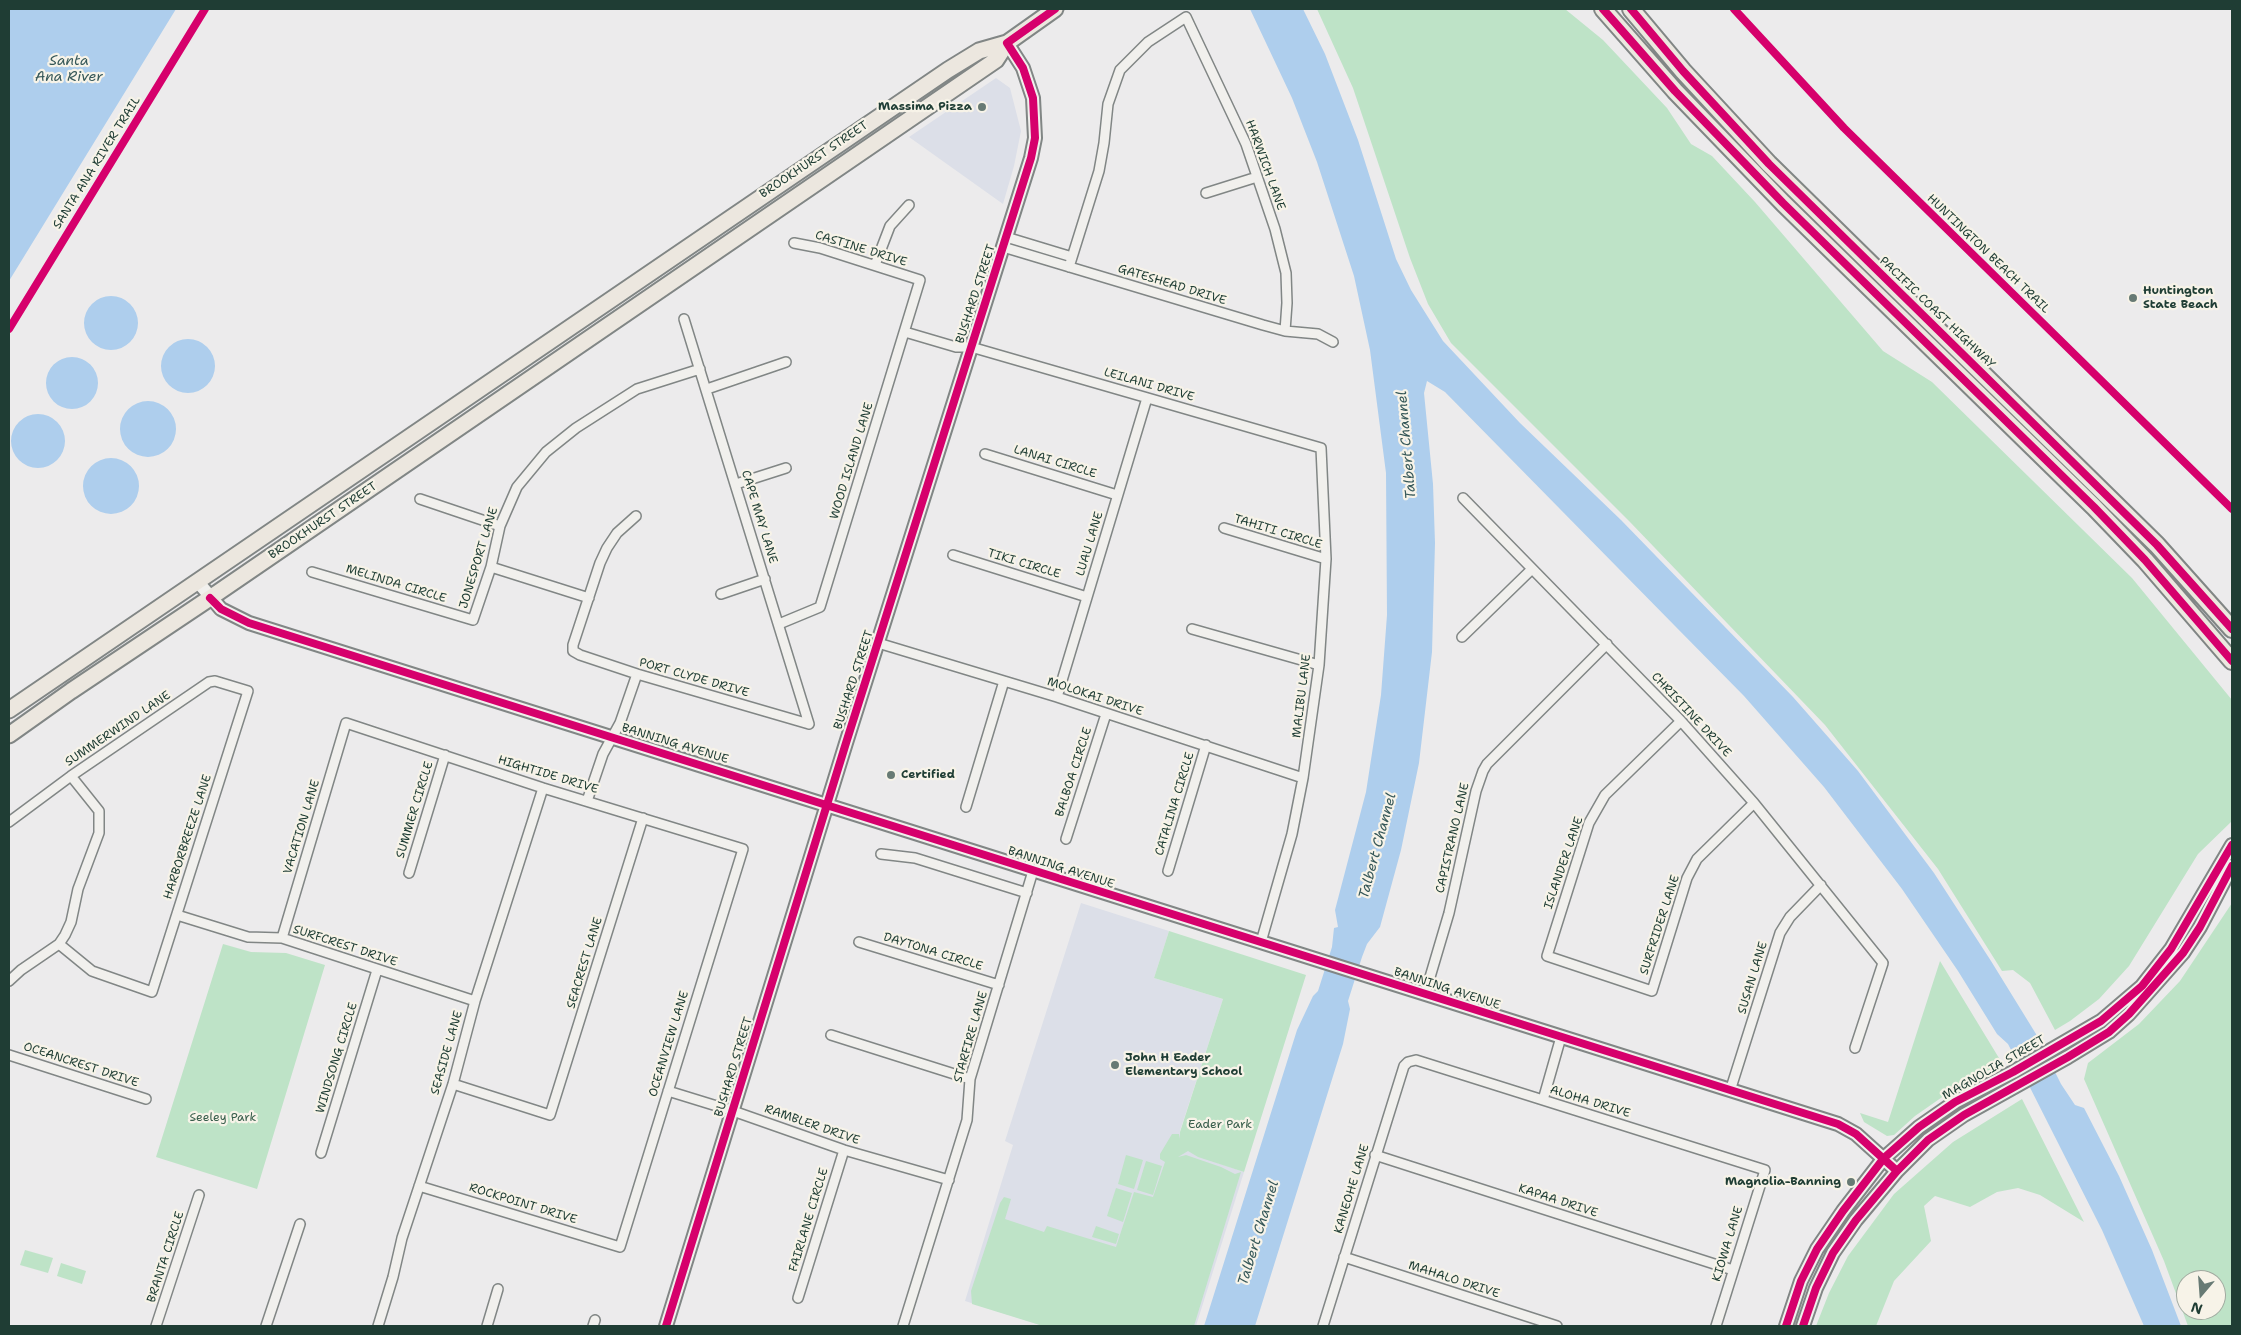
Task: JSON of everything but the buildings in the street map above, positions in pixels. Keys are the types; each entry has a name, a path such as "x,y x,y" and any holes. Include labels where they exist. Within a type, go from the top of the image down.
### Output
{"highway":[{"path":"1603,9 1675,91 1782,203 2094,506 2145,560 2232,661"},
{"name":"PACIFIC COAST HIGHWAY","path":"1630,9 1682,71 1769,164 2157,545 2232,628"}],"main road":[{"name":"BROOKHURST STREET","path":"9,710 948,70 979,51 1008,42 1056,9"},
{"name":"BROOKHURST STREET","path":"9,735 71,690 210,598 996,60 1008,42"},
{"path":"625,289 636,305"},
{"path":"71,690 70,684 74,679 132,640 138,632 142,620"}],"street":[{"name":"HARWICH LANE","path":"1072,257 1099,171 1108,104 1120,70 1148,42 1186,16 1231,111 1257,176 1275,229 1286,273 1285,331"},
{"name":"BUSHARD STREET","path":"666,1326 827,805 1031,158 1036,119 1033,98 1022,68 1008,42"},
{"path":"1206,193 1257,176"},
{"path":"875,265 890,226 909,206"},
{"path":"1005,242 1072,257 1069,267"},
{"name":"GATESHEAD DRIVE","path":"1005,242 1069,267 1285,331 1318,334 1333,342"},
{"name":"CASTINE DRIVE","path":"794,243 820,248 920,280"},
{"name":"WOOD ISLAND LANE","path":"779,624 820,607 920,280"},
{"name":"CAPE MAY LANE","path":"684,319 809,724"},
{"name":"LEILANI DRIVE","path":"905,332 956,347 971,347 1320,448"},
{"path":"707,389 786,362"},
{"name":"JONESPORT LANE","path":"473,620 491,567 500,526 517,487 546,452 576,428 637,389 700,369"},
{"name":"LUAU LANE","path":"1057,697 1147,398"},
{"name":"MALIBU LANE","path":"1261,942 1292,834 1304,778 1319,665 1326,560 1320,448"},
{"name":"LANAI CIRCLE","path":"985,454 1117,495"},
{"path":"736,484 786,468"},
{"name":"CHRISTINE DRIVE","path":"1463,498 1681,721 1754,803 1883,963 1855,1048"},
{"path":"420,499 500,526"},
{"path":"491,567 589,598 607,548 617,533 636,516"},
{"name":"TAHITI CIRCLE","path":"1224,528 1326,560"},
{"name":"TIKI CIRCLE","path":"953,555 1087,597"},
{"path":"1462,637 1532,569"},
{"name":"MELINDA CIRCLE","path":"312,572 473,620"},
{"path":"721,594 765,579"},
{"name":"BANNING AVENUE","path":"197,581 221,609 249,622 1838,1124 1856,1134 1897,1171"},
{"name":"PORT CLYDE DRIVE","path":"589,598 573,645 573,651 637,674 809,724"},
{"path":"1192,629 1319,665"},
{"name":"MOLOKAI DRIVE","path":"878,643 1057,697 1304,778"},
{"name":"CAPISTRANO LANE","path":"1425,994 1449,913 1476,791 1483,771 1487,764 1607,644"},
{"path":"587,801 603,754 620,723 637,674"},
{"name":"SUMMERWIND LANE","path":"9,822 71,776 209,682 215,681 248,691"},
{"path":"966,807 1004,681"},
{"name":"HARBORBREEZE LANE","path":"59,944 92,971 152,992 248,691"},
{"name":"BALBOA CIRCLE","path":"1066,838 1106,714"},
{"name":"ISLANDER LANE","path":"1652,991 1547,956 1589,823 1605,795 1681,721"},
{"name":"HIGHTIDE DRIVE","path":"346,723 543,788 743,849"},
{"name":"VACATION LANE","path":"282,938 346,723"},
{"name":"CATALINA CIRCLE","path":"1168,871 1206,745"},
{"name":"SUMMER CIRCLE","path":"409,873 445,755"},
{"path":"9,981 21,970 59,944 71,922 78,889 99,833 99,811 71,776"},
{"name":"SEASIDE LANE","path":"378,1326 394,1277 402,1238 453,1084 475,1001 543,788"},
{"name":"SURFRIDER LANE","path":"1652,991 1687,878 1697,860 1754,803"},
{"name":"SEACREST LANE","path":"453,1084 550,1115 643,818"},
{"name":"MAGNOLIA STREET","path":"1786,1326 1801,1281 1817,1249 1843,1210 1884,1158 1919,1128 1955,1102 2101,1021 2142,986 2172,949 2232,845"},
{"name":"OCEANVIEW LANE","path":"620,1247 743,849"},
{"path":"881,854 915,858 1028,893"},
{"path":"1803,1326 1816,1288 1833,1253 1856,1220 1897,1171 1928,1140 1964,1115 2109,1032 2150,992 2187,946 2232,866"},
{"name":"STARFIRE LANE","path":"903,1326 967,1120 970,1080 1028,893 1033,871"},
{"name":"SUSAN LANE","path":"1730,1091 1780,933 1790,917 1821,885"},
{"name":"SURFCREST DRIVE","path":"177,915 248,937 282,938 475,1001"},
{"name":"DAYTONA CIRCLE","path":"858,942 999,985"},
{"name":"WINDSONG CIRCLE","path":"322,1153 377,970"},
{"path":"831,1035 970,1080"},
{"path":"1543,1100 1560,1037"},
{"name":"OCEANCREST DRIVE","path":"9,1055 146,1099"},
{"name":"ALOHA DRIVE","path":"1408,1062 1416,1060 1765,1170"},
{"name":"KANEOHE LANE","path":"1323,1326 1375,1155 1404,1066 1408,1062"},
{"name":"RAMBLER DRIVE","path":"668,1091 733,1111 844,1150 949,1180"},
{"name":"FAIRLANE CIRCLE","path":"798,1298 844,1150"},
{"name":"KAPAA DRIVE","path":"1375,1155 1733,1270"},
{"name":"KIOWA LANE","path":"1716,1326 1765,1170"},
{"name":"ROCKPOINT DRIVE","path":"419,1186 620,1247"},
{"name":"BRANTA CIRCLE","path":"156,1326 199,1195"},
{"path":"266,1326 300,1224"},
{"name":"MAHALO DRIVE","path":"1344,1257 1557,1326"},
{"path":"487,1326 498,1289"}],"shaded area":[{"path":"996,78 1010,88 1021,131 1014,166 1003,204 909,137"},
{"name":"John H Eader Elementary School","path":"1081,903 1169,931 1154,978 1223,999 1180,1131 1180,1140 1198,1156 1244,1172 1196,1326 1043,1326 965,1301 1013,1145 1005,1141"}],"green space":[{"path":"1317,9 1565,9 1603,40 1667,108 1691,144 1712,156 1755,202 1883,351 1932,382 2132,578 2232,700 2232,821 2198,854 2129,966 2099,999 2055,1030 2030,983 2013,970 2002,971 1938,869 1825,725 1630,522 1451,343 1428,304 1410,258 1353,88"},
{"path":"2232,903 2232,1326 2188,1326 2186,1320 2226,1320 2226,1270 2176,1270 2176,1294 2164,1261 2084,1079 2088,1063 2139,1024 2180,981"},
{"name":"Eader Park","path":"1169,931 1306,975 1244,1172 1198,1157 1188,1151 1178,1157 1186,1155 1235,1174 1241,1172 1194,1326 1043,1326 972,1304 971,1291 1000,1203 1004,1197 1011,1199 1005,1219 1044,1232 1047,1226 1116,1247 1134,1192 1153,1197 1165,1162 1160,1159 1160,1154 1172,1134 1179,1134 1180,1139 1180,1132 1223,999 1154,978"},
{"name":"Seeley Park","path":"223,944 251,952 286,953 325,965 257,1189 156,1157"},
{"path":"1940,961 2002,1063 1948,1093 1915,1116 1894,1135 1887,1136 1864,1122 1860,1113 1888,1122"},
{"path":"2022,1099 2084,1222 2040,1195 2018,1188 1997,1192 1970,1207 1935,1196 1924,1206 1931,1241 1894,1281 1876,1326 1816,1326 1829,1293 1848,1256 1894,1194 1953,1142"},
{"path":"1126,1155 1143,1160 1134,1189 1118,1184"},
{"path":"1146,1161 1162,1166 1153,1195 1137,1190"},
{"path":"1116,1188 1132,1193 1123,1222 1107,1216"},
{"path":"1096,1226 1119,1234 1116,1244 1092,1237"},
{"path":"25,1250 53,1258 48,1273 20,1265"},
{"path":"61,1263 86,1271 82,1284 57,1276"}],"water":[{"name":"Santa Ana River","path":"9,9 176,9 9,281"},
{"name":"Talbert Channel","path":"1250,9 1303,9 1325,54 1358,140 1396,259 1411,290 1443,341 1520,423 1621,520 1793,697 1858,771 1934,873 2036,1034 2061,1084 2075,1105 2084,1108 2119,1176 2152,1250 2176,1313 2176,1320 2179,1320 2181,1326 2144,1326 2102,1230 2008,1044 1997,1034 1958,971 1902,889 1824,787 1744,696 1445,392 1427,381 1424,393 1433,484 1435,543 1432,652 1419,763 1401,850 1380,927 1367,944 1348,1001 1350,1009 1343,1044 1255,1326 1204,1326 1297,1030 1313,996 1318,991 1332,947 1334,928 1338,927 1335,910 1366,792 1381,695 1387,615 1386,473 1370,350 1354,276 1317,162 1292,98"},
{"path":"111,296 121,298 130,304 136,313 138,323 136,333 130,342 121,348 111,350 101,348 92,342 86,333 84,323 86,313 92,304 101,298"},
{"path":"188,339 198,341 207,347 213,356 215,366 213,376 207,385 198,391 188,393 178,391 169,385 163,376 161,366 163,356 169,347 178,341"},
{"path":"67,357 77,357 86,361 94,369 98,383 94,397 86,405 77,409 67,409 58,405 50,397 46,388 46,378 50,369 58,361"},
{"path":"142,401 154,401 168,409 176,423 174,440 168,449 154,457 142,457 132,452 125,445 120,435 120,423 125,413 132,406"},
{"path":"38,414 48,416 57,422 63,431 65,441 63,451 57,460 48,466 38,468 28,466 19,460 13,451 11,441 13,431 19,422 28,416"},
{"path":"111,458 122,460 131,466 137,475 139,486 137,497 131,506 122,512 111,514 100,512 91,506 85,497 83,486 85,475 91,466 100,460"}],"cycle path":[{"name":"SANTA ANA RIVER TRAIL","path":"9,329 205,9"},
{"path":"666,1326 846,743 1031,158 1035,138 1033,98 1023,68 1007,43 1055,9"},
{"path":"1603,9 1675,91 1783,203 2094,507 2145,560 2232,661"},
{"path":"1631,9 1683,71 1769,164 2157,545 2232,629"},
{"name":"HUNTINGTON BEACH TRAIL","path":"1734,9 1844,128 2232,509"},
{"path":"210,598 221,609 249,623 1838,1124 1856,1134 1897,1171"},
{"path":"1786,1326 1801,1281 1817,1249 1843,1211 1884,1158 1919,1127 1955,1102 2013,1072 2101,1021 2142,986 2171,949 2232,845"},
{"path":"1803,1326 1816,1288 1833,1253 1856,1220 1897,1171 1928,1140 1964,1115 2109,1032 2129,1014 2183,953 2200,927 2232,866"}],"place":[{"name":"Massima Pizza","path":"982,107"},
{"name":"Huntington State Beach","path":"2133,298"},
{"name":"Certified","path":"891,775"},
{"name":"John H Eader Elementary School","path":"1115,1065"},
{"name":"Magnolia-Banning","path":"1851,1182"}]}
